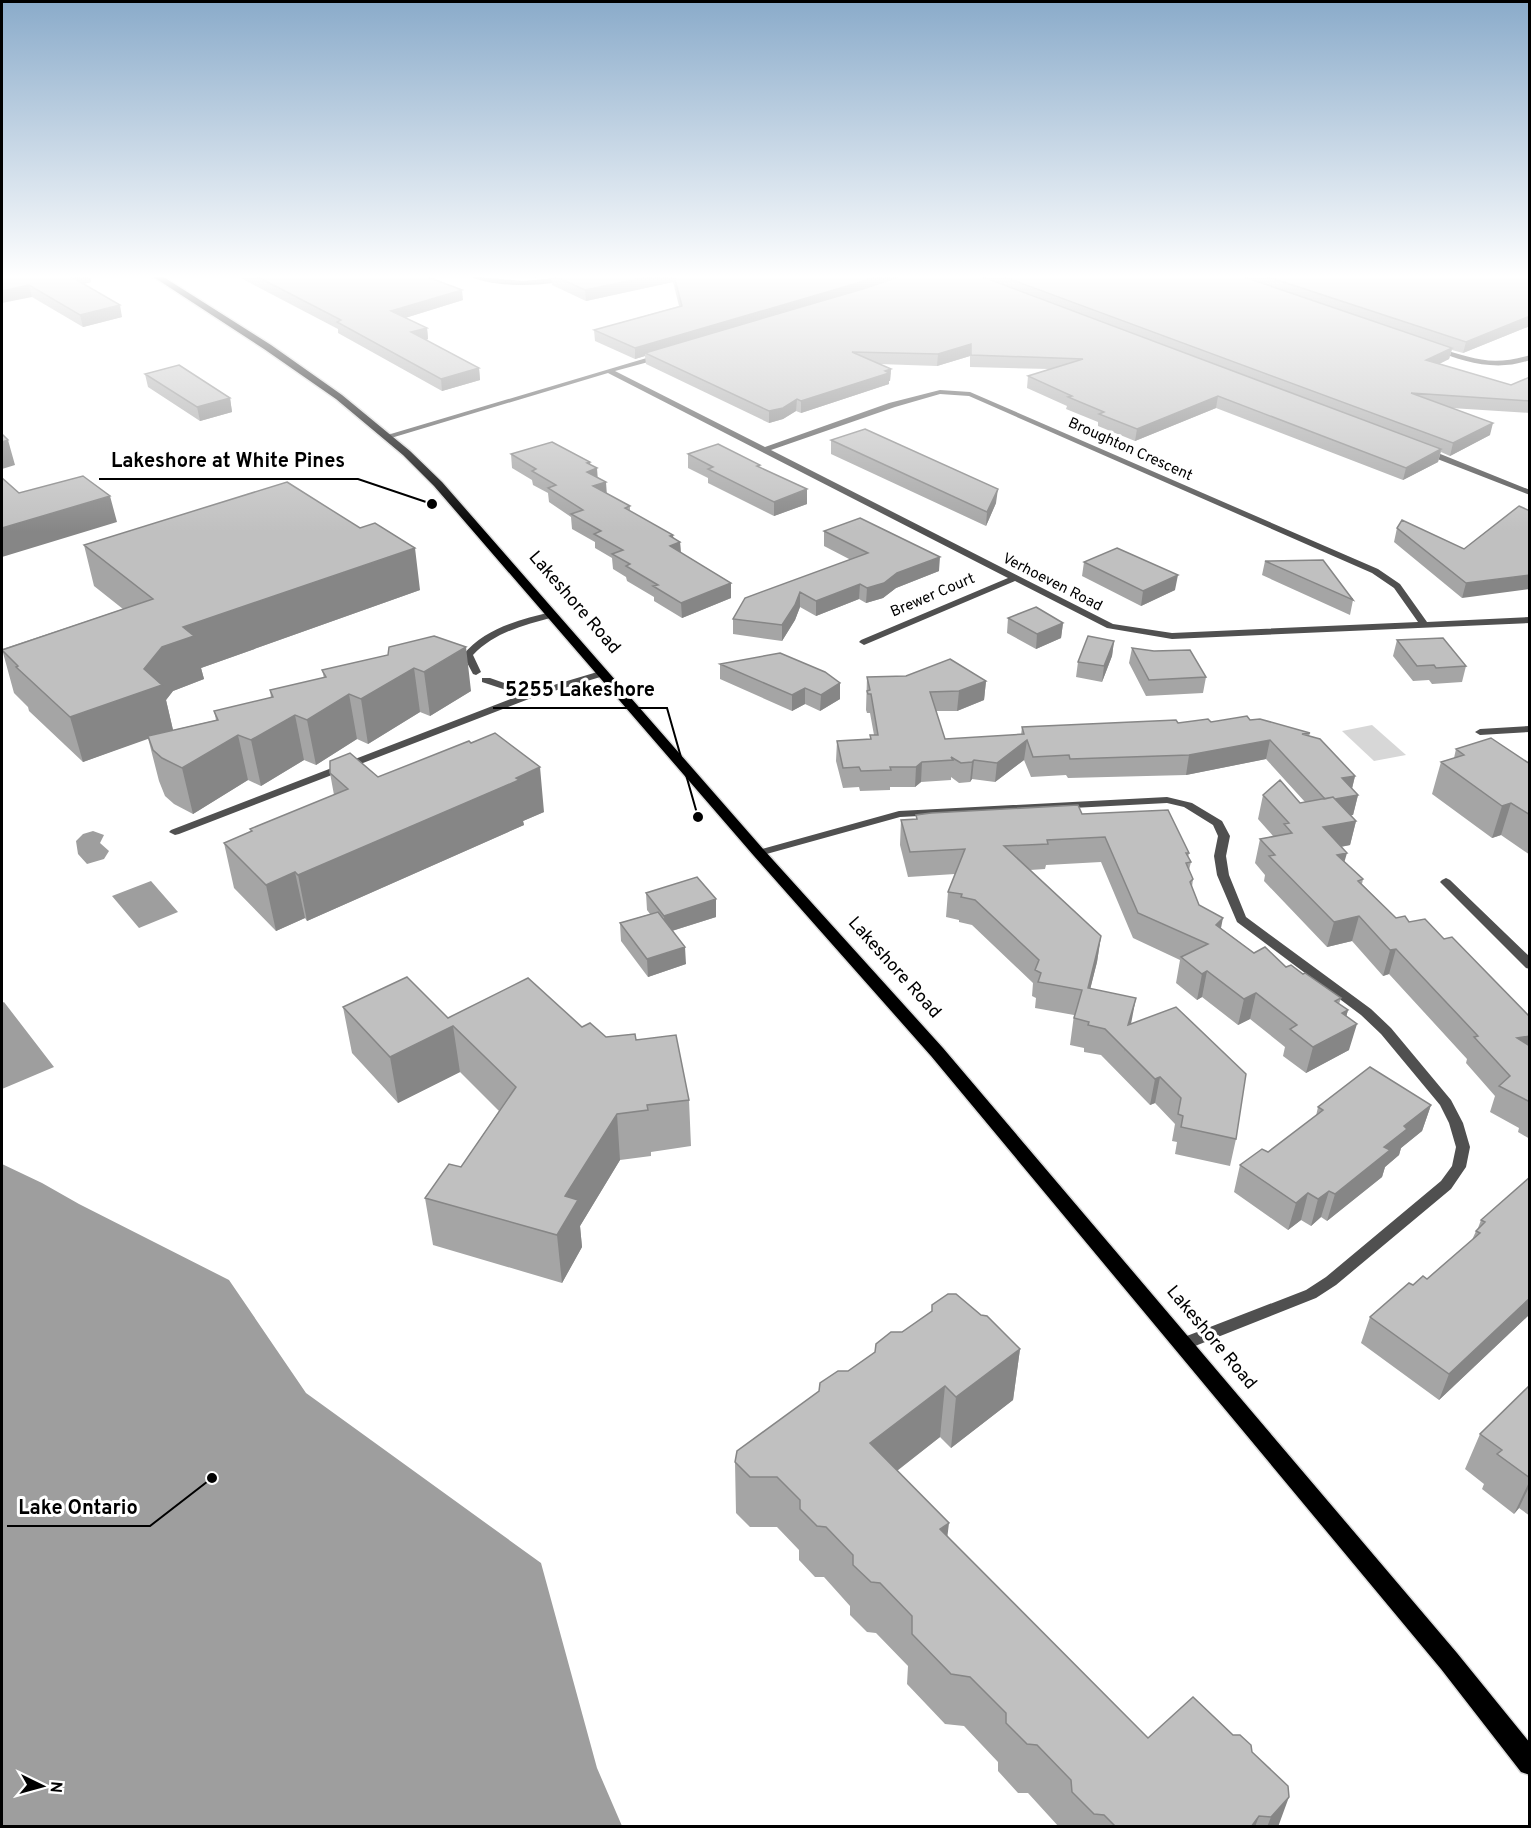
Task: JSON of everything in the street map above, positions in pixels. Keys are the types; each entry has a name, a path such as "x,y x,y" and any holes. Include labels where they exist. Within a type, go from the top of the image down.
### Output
{"main road":[{"name":"Lakeshore Road","path":"288,361 326,386 388,436 438,484 759,853 937,1052 1185,1344 1449,1661 1530,1763"}],"street":[{"path":"388,436 642,361"},
{"path":"1477,361 1486,364 1520,361"},
{"name":"Verhoeven Road","path":"609,371 1013,579 1110,626 1162,635 1530,620"},
{"name":"Broughton Crescent","path":"765,450 892,405 940,392 970,394 1375,571 1397,586 1425,625"},
{"path":"1412,446 1530,493"},
{"name":"Brewer Court","path":"864,642 1013,579"},
{"path":"476,672 468,655 478,642 508,627 551,615"},
{"path":"175,832 530,695 604,673"},
{"path":"486,680 530,695"},
{"path":"1480,732 1530,729"},
{"path":"759,853 882,818 923,813 1167,800 1188,805 1218,823 1224,836 1220,856 1222,874 1241,919 1366,1012 1386,1031 1446,1103 1456,1123 1463,1146 1460,1167 1446,1185 1331,1281 1311,1294 1185,1344"},
{"path":"1446,882 1530,965"}],"shaded area":[{"path":"1372,725 1406,755 1374,761 1342,731"},
{"path":"93,831 104,835 100,843 109,851 104,859 87,864 78,854 76,841 83,834"},
{"path":"151,881 178,912 139,928 112,896"},
{"path":"4,1002 54,1067 2,1089 2,1003"},
{"path":"2,1164 229,1280 306,1393 541,1563 597,1768 622,1826 2,1826"}],"building":[{"path":"409,361 466,361 479,368 441,379"},
{"path":"663,361 873,361 891,369 885,371 889,373 801,401 797,399 783,408 769,411"},
{"path":"1076,361 1207,361 1441,449 1406,468 1218,396 1137,429 1099,414 1104,412 1068,397 1072,396 1028,376"},
{"path":"1232,361 1430,361 1511,385 1530,377 1530,401 1411,393 1493,423 1453,443"},
{"path":"179,365 230,398 197,407 145,374"},
{"path":"865,429 998,489 987,512 831,440"},
{"path":"2,434 8,440 2,442"},
{"path":"552,442 597,468 587,472 606,482 593,486 630,506 625,508 673,535 670,536 680,542 670,546 731,583 681,603 653,586 658,585 626,566 630,564 612,554 623,550 594,534 601,531 571,514 583,510 548,488 556,485 532,471 536,469 511,454"},
{"path":"718,444 760,465 757,466 807,489 774,502 708,469 713,467 688,454"},
{"path":"83,476 110,496 2,528 2,478 19,493"},
{"path":"287,482 360,528 375,523 415,548 183,627 194,636 162,647 144,669 162,685 70,717 16,667 18,666 2,650 153,599 84,545"},
{"path":"1519,506 1530,511 1530,575 1466,583 1397,528 1402,520 1464,549"},
{"path":"860,518 940,557 897,573 884,583 867,588 860,584 816,601 800,592 795,605 782,625 733,619 745,598 868,553 824,531"},
{"path":"1117,548 1178,575 1143,591 1084,562"},
{"path":"1323,560 1353,600 1265,561"},
{"path":"1036,607 1063,623 1037,634 1008,618"},
{"path":"434,636 466,647 424,672 414,668 361,699 349,694 307,720 295,715 251,740 238,735 182,768 162,758 153,750 148,736 218,720 214,711 273,697 270,690 326,677 322,670 388,655 389,647"},
{"path":"1088,636 1114,641 1104,666 1078,662"},
{"path":"1443,638 1466,666 1436,668 1434,665 1417,666 1397,640"},
{"path":"1132,648 1154,651 1190,650 1206,677 1149,680"},
{"path":"780,653 825,672 840,683 821,695 805,688 792,695 720,664"},
{"path":"950,659 986,681 959,691 930,692 945,739 1024,734 1022,727 1176,720 1178,723 1208,719 1211,722 1247,716 1250,720 1260,719 1310,733 1302,734 1320,739 1355,776 1342,778 1358,795 1325,799 1270,740 1189,755 1070,759 1069,755 1033,757 1027,740 997,763 974,760 961,763 951,757 953,760 922,762 916,767 890,767 891,770 861,771 859,767 843,768 837,741 871,739 870,735 878,735 871,694 867,691 870,690 867,677 906,676"},
{"path":"495,733 540,767 516,778 519,780 298,875 295,872 266,885 224,843 252,831 250,829 348,789 330,773 330,761 350,753 378,777"},
{"path":"1491,738 1530,764 1530,815 1511,803 1502,806 1441,762 1464,755 1456,749"},
{"path":"1280,780 1300,803 1333,797 1356,821 1323,827 1347,853 1337,855 1363,879 1358,881 1396,918 1405,916 1409,922 1425,919 1444,939 1452,937 1530,1017 1530,1036 1517,1038 1530,1046 1530,1102 1499,1086 1510,1076 1474,1037 1478,1036 1396,949 1390,950 1359,916 1334,922 1269,856 1275,855 1260,839 1292,833 1284,824 1289,823 1263,795"},
{"path":"1078,805 1082,814 1168,810 1189,853 1186,853 1191,862 1186,863 1193,879 1190,882 1199,905 1223,918 1216,925 1254,953 1265,947 1286,967 1291,965 1341,998 1335,1001 1348,1010 1342,1013 1357,1024 1313,1047 1290,1029 1297,1025 1256,993 1244,999 1207,971 1202,974 1181,957 1208,944 1138,913 1105,837 1047,840 1048,844 1004,846 1101,936 1088,988 1136,998 1128,1025 1176,1007 1246,1074 1236,1139 1181,1127 1183,1116 1178,1114 1181,1098 1160,1077 1155,1079 1105,1029 1088,1025 1089,1022 1074,1018 1082,990 1038,982 1041,973 1035,970 1039,960 975,900 961,897 962,894 948,892 965,849 910,852 901,820 917,819 916,815 931,813"},
{"path":"697,877 716,899 664,916 646,893"},
{"path":"658,912 685,947 647,959 620,923"},
{"path":"407,977 448,1018 528,978 582,1027 590,1023 606,1037 635,1034 636,1040 676,1035 689,1100 647,1105 648,1110 617,1114 565,1196 578,1200 557,1235 425,1198 449,1164 461,1167 516,1087 453,1026 390,1057 343,1007"},
{"path":"1370,1067 1431,1105 1404,1126 1407,1129 1384,1147 1390,1150 1335,1194 1329,1191 1318,1199 1308,1193 1296,1203 1240,1165 1262,1149 1268,1152 1323,1110 1318,1107"},
{"path":"1530,1177 1530,1298 1449,1374 1370,1317 1409,1283 1413,1285 1423,1276 1427,1279 1480,1233 1476,1231 1485,1222 1481,1220"},
{"path":"948,1294 956,1294 981,1315 987,1316 1020,1349 956,1397 945,1386 870,1443 949,1523 940,1529 1148,1738 1193,1697 1233,1735 1240,1735 1251,1745 1252,1752 1288,1786 1289,1797 1271,1817 1259,1816 1251,1827 1116,1827 1104,1815 1094,1814 1072,1792 1071,1780 1037,1745 1027,1744 1006,1723 1006,1713 970,1677 951,1674 912,1634 912,1616 880,1583 871,1582 853,1565 853,1555 826,1527 817,1526 800,1509 800,1500 777,1477 750,1477 735,1462 737,1451 819,1391 820,1383 838,1371 848,1371 875,1352 876,1344 891,1332 902,1332 932,1311 932,1305"},
{"path":"1530,1385 1530,1478 1497,1454 1502,1450 1480,1434"}],"place":[{"name":"Lakeshore at White Pines","path":"432,504"},
{"name":"5255 Lakeshore","path":"698,817"},
{"name":"Lake Ontario","path":"212,1478"}]}
